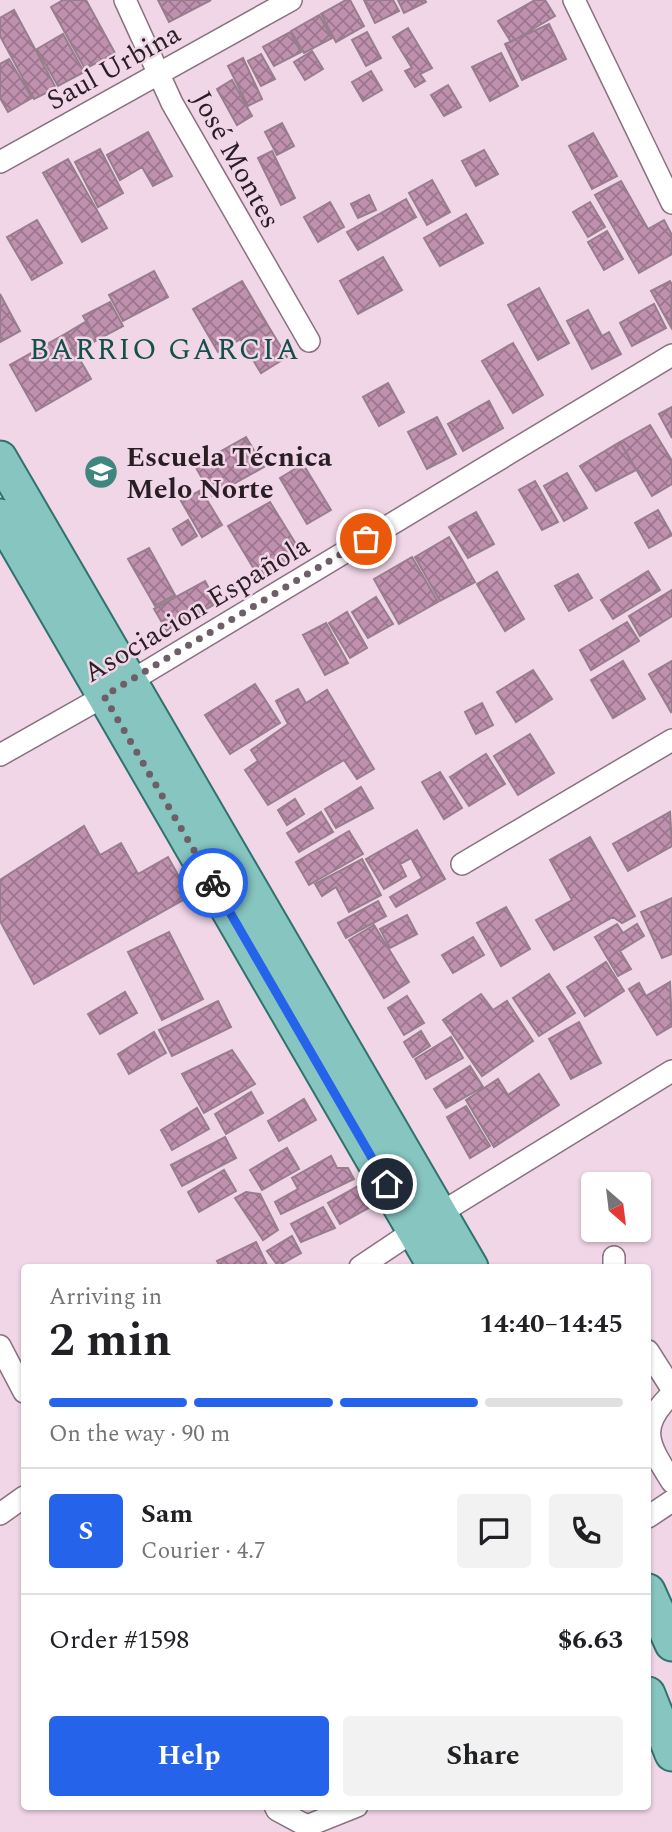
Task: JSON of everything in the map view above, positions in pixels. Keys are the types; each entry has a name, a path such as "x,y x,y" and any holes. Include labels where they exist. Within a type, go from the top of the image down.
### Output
{"main road":[{"path":"4,474 117,688 426,1222 468,1264"},
{"path":"0,516 117,688"},
{"path":"426,1222 434,1264"},
{"path":"651,1702 672,1754"}],"street":[{"name":"José Montes","path":"125,0 172,103 309,341"},
{"name":"Saul Urbina","path":"0,162 291,0"},
{"path":"573,0 672,203"},
{"name":"Asociacion Española","path":"0,755 117,688 672,355"},
{"path":"462,864 672,740"},
{"path":"364,1264 426,1222 672,1072"},
{"path":"0,1346 21,1386"},
{"path":"651,1356 672,1392 655,1410 651,1421"},
{"path":"651,1443 653,1451 672,1482"},
{"path":"0,1514 21,1499"},
{"path":"651,1515 672,1502"},
{"path":"277,1810 307,1826 351,1810"}],"building":[{"path":"63,0 86,0 115,53 85,69 51,7"},
{"path":"158,0 211,0 169,22"},
{"path":"350,0 364,26 336,42 321,14"},
{"path":"364,0 393,0 399,11 375,23"},
{"path":"398,0 425,0 426,2 404,13"},
{"path":"535,0 545,0 555,16 511,42 498,21"},
{"path":"14,10 56,88 34,99 0,36 0,18"},
{"path":"319,15 332,38 304,53 291,31"},
{"path":"549,24 566,59 522,80 505,44"},
{"path":"408,28 432,68 420,74 425,81 415,87 405,71 412,68 393,37"},
{"path":"290,32 301,52 274,66 263,47"},
{"path":"367,32 381,58 366,66 352,40"},
{"path":"63,34 84,72 58,86 37,49"},
{"path":"312,51 323,69 305,80 294,62"},
{"path":"501,53 518,86 490,101 472,67"},
{"path":"261,54 275,79 261,86 248,61"},
{"path":"243,58 262,99 248,106 228,66"},
{"path":"9,59 32,98 8,112 0,98 0,64"},
{"path":"371,71 382,90 363,101 352,82"},
{"path":"232,80 252,116 237,125 217,89"},
{"path":"448,85 461,107 444,116 431,95"},
{"path":"282,123 294,146 277,155 265,132"},
{"path":"148,132 172,176 153,186 142,167 120,180 107,155"},
{"path":"593,133 617,176 592,189 569,146"},
{"path":"100,149 123,193 98,207 75,162"},
{"path":"484,150 498,174 476,186 462,161"},
{"path":"272,151 295,198 281,205 258,158"},
{"path":"68,159 107,228 82,242 43,173"},
{"path":"432,180 450,212 427,225 409,193"},
{"path":"621,181 648,229 664,220 672,235 672,254 639,273 595,195"},
{"path":"369,195 376,210 358,218 351,204"},
{"path":"406,199 416,217 358,250 347,232"},
{"path":"330,202 344,227 318,242 304,217"},
{"path":"590,202 605,227 588,237 573,212"},
{"path":"466,214 483,243 440,266 424,238"},
{"path":"37,220 62,263 32,280 7,237"},
{"path":"607,231 623,259 604,270 588,242"},
{"path":"383,257 402,290 358,314 340,281"},
{"path":"154,271 168,297 123,321 109,295"},
{"path":"242,281 267,324 218,352 193,309"},
{"path":"670,281 672,285 671,327 651,291"},
{"path":"539,288 569,343 538,360 508,305"},
{"path":"0,294 20,331 0,342"},
{"path":"110,302 123,326 97,340 83,316"},
{"path":"654,304 666,328 632,346 620,323"},
{"path":"588,310 602,336 609,332 621,354 592,369 567,321"},
{"path":"87,321 97,340 76,352 65,334"},
{"path":"267,324 287,357 261,373 241,340"},
{"path":"65,334 91,379 36,411 10,365"},
{"path":"513,343 543,395 513,413 482,361"},
{"path":"388,383 404,412 379,426 363,397"},
{"path":"489,401 503,428 463,451 448,424"},
{"path":"672,407 672,438 659,414"},
{"path":"437,417 456,454 427,469 408,432"},
{"path":"650,425 672,461 672,484 652,496 620,442"},
{"path":"246,437 264,467 212,496 195,466"},
{"path":"620,442 636,470 596,491 580,466"},
{"path":"303,464 331,510 307,524 280,478"},
{"path":"567,473 587,508 564,521 544,486"},
{"path":"535,481 558,522 542,530 519,490"},
{"path":"201,490 222,525 202,537 181,501"},
{"path":"270,502 302,554 260,579 228,526"},
{"path":"658,510 672,535 649,548 635,523"},
{"path":"476,512 494,544 468,558 449,527"},
{"path":"188,520 197,536 182,545 173,529"},
{"path":"449,537 475,582 440,601 415,557"},
{"path":"149,548 175,595 155,606 128,559"},
{"path":"412,557 438,602 399,624 374,579"},
{"path":"648,571 660,590 613,619 601,600"},
{"path":"497,572 524,619 505,631 477,584"},
{"path":"578,574 592,598 569,611 555,586"},
{"path":"205,581 217,603 167,631 154,609"},
{"path":"672,590 672,616 640,636 629,616"},
{"path":"376,597 393,624 368,638 352,612"},
{"path":"347,612 367,648 350,658 329,623"},
{"path":"627,622 639,641 591,670 580,650"},
{"path":"326,623 348,663 325,675 303,635"},
{"path":"623,661 645,699 613,718 591,680"},
{"path":"672,661 672,711 671,712 649,674"},
{"path":"533,670 552,699 516,722 497,692"},
{"path":"255,684 280,723 230,754 205,715"},
{"path":"298,689 306,703 327,690 374,769 357,779 344,760 268,805 245,770 258,761 251,750 288,724 276,701"},
{"path":"482,703 493,725 476,734 465,712"},
{"path":"530,734 554,773 518,795 494,756"},
{"path":"486,754 505,784 469,806 450,777"},
{"path":"440,772 462,808 444,819 422,782"},
{"path":"361,787 373,808 336,828 325,809"},
{"path":"295,799 304,814 287,825 278,810"},
{"path":"321,812 333,832 299,852 287,833"},
{"path":"670,812 672,846 628,871 613,844"},
{"path":"84,826 100,855 121,843 138,874 168,857 190,896 34,984 0,921 0,880"},
{"path":"417,830 445,879 396,907 390,897 422,878 411,858 400,864 406,876 384,889 366,859"},
{"path":"349,831 363,854 309,885 296,862"},
{"path":"590,837 635,916 622,923 613,917 554,950 536,920 572,900 550,860"},
{"path":"362,859 381,895 349,912 336,887 322,896 315,884"},
{"path":"672,898 672,954 662,958 641,912"},
{"path":"378,901 386,916 346,938 338,923"},
{"path":"506,907 530,949 501,966 477,923"},
{"path":"407,915 417,934 390,948 380,929"},
{"path":"617,924 623,933 637,924 644,936 620,951 631,969 618,976 595,937"},
{"path":"374,925 409,982 384,998 349,940"},
{"path":"169,932 203,999 162,1020 128,952"},
{"path":"473,937 484,955 453,973 442,955"},
{"path":"606,962 624,991 585,1016 567,987"},
{"path":"549,974 575,1013 539,1036 513,998"},
{"path":"670,982 672,1026 657,1035 629,989 639,983 646,996"},
{"path":"125,992 137,1013 100,1034 88,1014"},
{"path":"481,994 493,1010 507,1001 533,1041 482,1076 443,1020"},
{"path":"407,996 424,1023 404,1035 388,1008"},
{"path":"218,1001 231,1027 172,1056 159,1030"},
{"path":"579,1022 601,1063 571,1079 549,1039"},
{"path":"421,1031 430,1046 413,1057 404,1042"},
{"path":"154,1032 166,1053 129,1074 118,1054"},
{"path":"451,1037 463,1058 426,1079 415,1059"},
{"path":"232,1050 255,1084 204,1113 182,1074"},
{"path":"470,1066 483,1087 446,1108 434,1089"},
{"path":"539,1074 559,1105 494,1147 466,1100 498,1079 508,1095"},
{"path":"251,1092 263,1113 226,1134 215,1114"},
{"path":"304,1099 316,1120 279,1141 268,1121"},
{"path":"466,1106 490,1146 470,1158 447,1117"},
{"path":"197,1108 209,1129 172,1150 161,1130"},
{"path":"225,1137 236,1158 182,1186 171,1165"},
{"path":"287,1148 299,1169 262,1190 250,1170"},
{"path":"331,1156 337,1168 348,1168 354,1179 281,1214 275,1202 298,1189 292,1178"},
{"path":"224,1170 236,1191 199,1212 188,1192"},
{"path":"358,1186 370,1207 340,1224 328,1203"},
{"path":"246,1192 260,1194 278,1230 263,1240 235,1198"},
{"path":"323,1207 335,1228 301,1242 291,1224"},
{"path":"292,1236 301,1253 277,1264 267,1251"},
{"path":"256,1242 267,1264 218,1264 217,1261"}],"way so far":[{"path":"213,883 104,696 366,539"}],"place":[{"name":"Escuela Técnica Melo Norte","path":"101,472"}],"district":[{"name":"BARRIO GARCIA","path":"165,349"}],"route":[{"path":"213,883 387,1184"}]}
